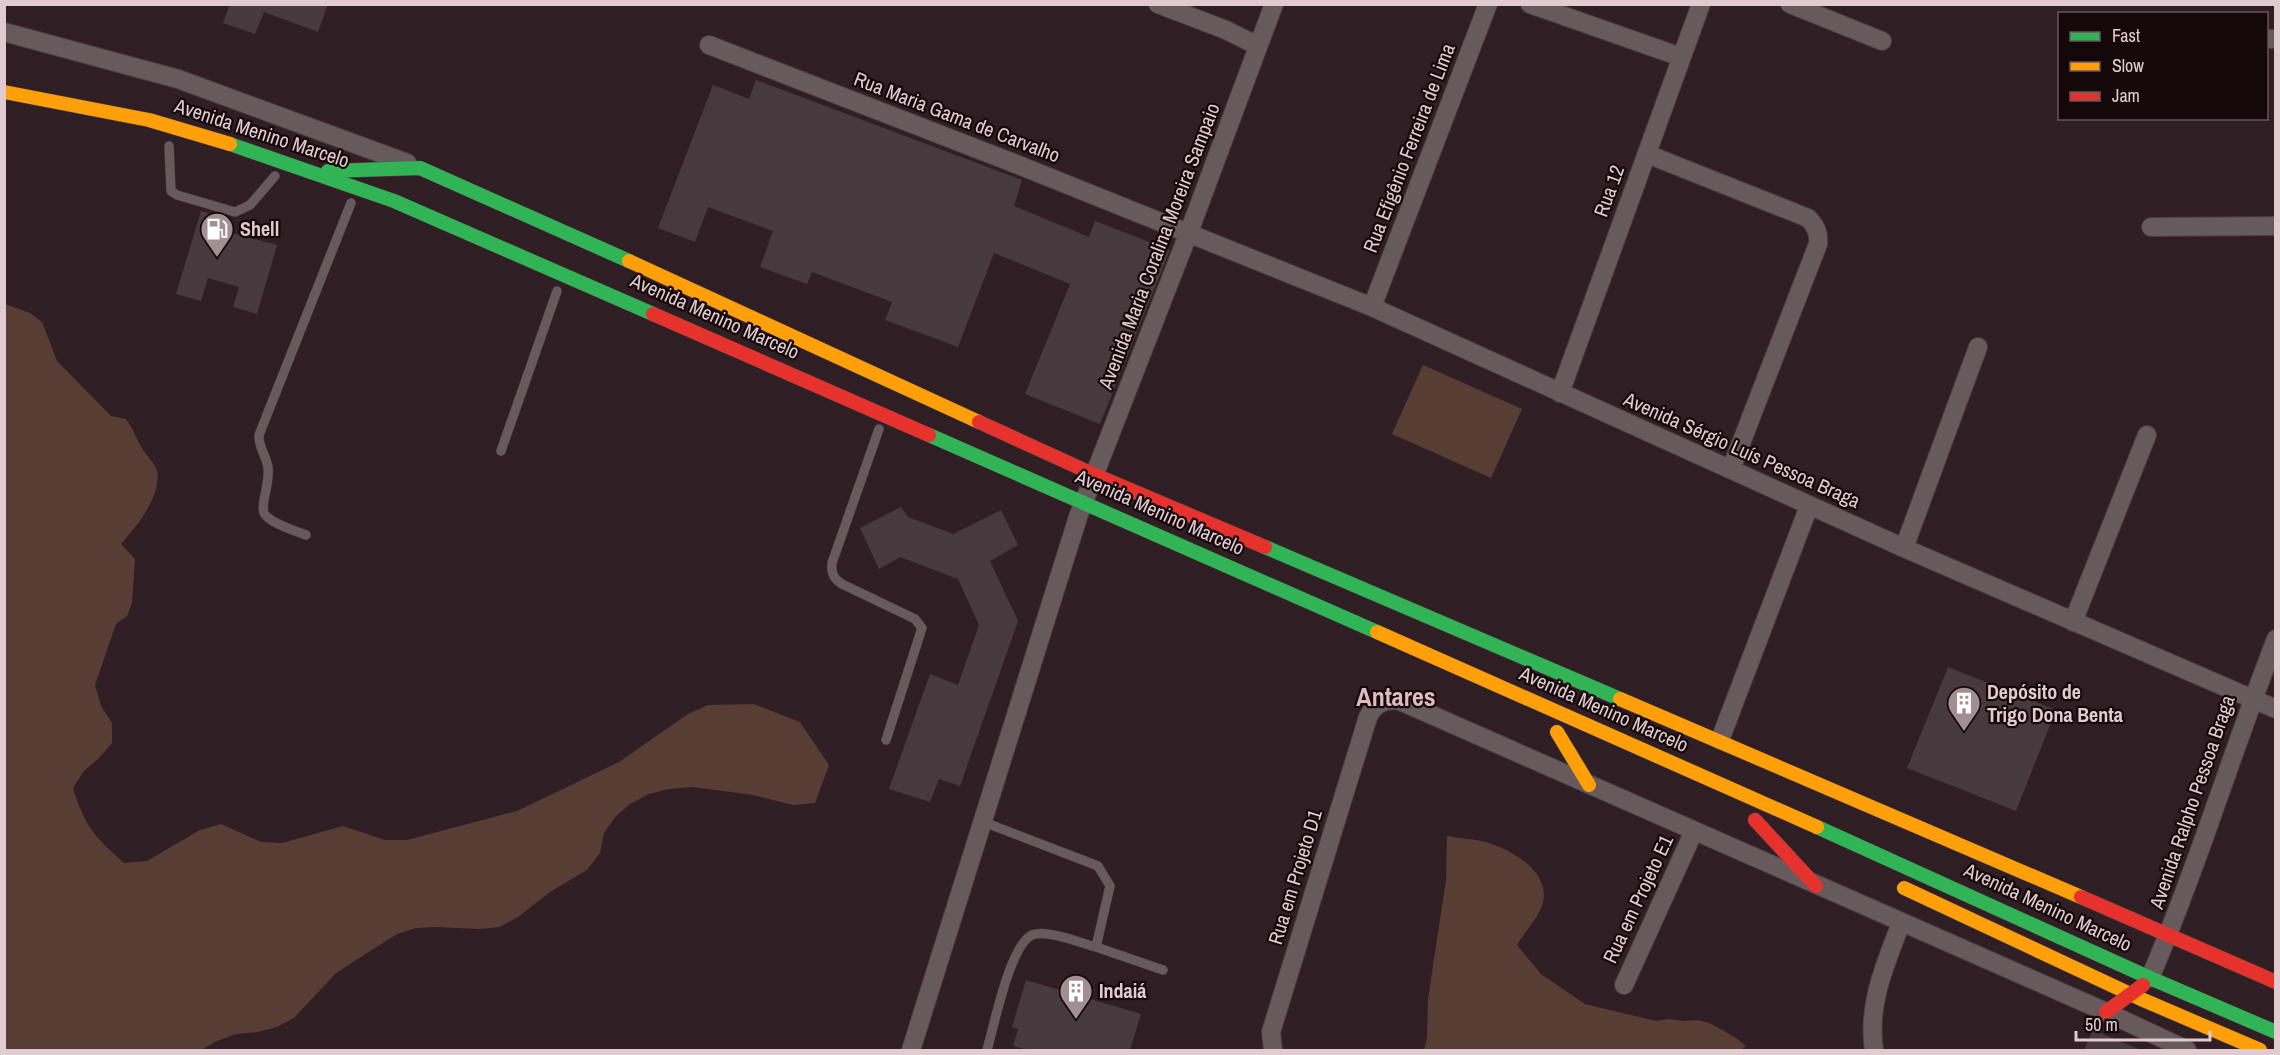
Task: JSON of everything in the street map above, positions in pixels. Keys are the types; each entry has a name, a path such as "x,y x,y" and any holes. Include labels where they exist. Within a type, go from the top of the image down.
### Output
{"main road":[{"name":"Avenida Menino Marcelo","path":"4,92 148,120 221,141 394,201 928,434 1079,514 1920,873 2150,978 2276,1032"},
{"name":"Avenida Menino Marcelo","path":"163,145 187,151"},
{"path":"309,171 420,168 1095,475 1719,740 2276,982"},
{"path":"861,367 886,392"},
{"path":"903,409 928,434"},
{"name":"Avenida Menino Marcelo","path":"1578,742 1552,730 1589,785"},
{"path":"1788,835 1750,818 1816,886"},
{"path":"1892,883 2131,994 2260,1050"},
{"path":"2106,1012 2150,978"}],"street":[{"path":"1158,4 1226,30 1258,46"},
{"name":"Avenida Maria Coralina Moreira Sampaio","path":"911,1050 1079,514 1190,232 1274,4"},
{"name":"Rua Efigênio Ferreira de Lima","path":"1372,307 1488,4"},
{"path":"1530,4 1681,57"},
{"name":"Rua 12","path":"1560,393 1701,4"},
{"path":"1790,4 1882,41"},
{"path":"4,32 178,79 420,168"},
{"name":"Rua Maria Gama de Carvalho","path":"709,45 1190,232"},
{"path":"1647,154 1808,218 1815,226 1818,235 1818,244 1731,469"},
{"path":"2151,227 2276,226"},
{"name":"Avenida Sérgio Luís Pessoa Braga","path":"1190,232 1372,307 1809,506 2276,709"},
{"path":"1904,548 1978,347"},
{"path":"2073,622 2146,435"},
{"path":"1719,740 1809,506"},
{"name":"Avenida Ralpho Pessoa Braga","path":"2150,978 2168,935 2276,639"},
{"name":"Rua em Projeto D1","path":"1272,1050 1271,1032 1368,717 1371,710 1378,704 1392,700 1400,701 1589,785"},
{"path":"1589,785 2106,1012 2187,1050"},
{"name":"Rua em Projeto E1","path":"1624,985 1694,831"},
{"path":"1874,1050 1873,1007 1881,976 1901,923"}],"lane":[{"path":"163,145 171,191 177,195 235,213 250,205 274,176"},
{"path":"306,535 274,522 264,513 268,467 259,435 351,203"},
{"path":"501,451 557,291"},
{"path":"879,429 832,563 831,572 842,584 915,619 922,627 886,740"},
{"path":"981,821 1098,866 1110,886 1096,947"},
{"path":"987,1050 1012,962 1021,944 1033,935 1048,934 1096,947 1163,970"}],"shaded area":[{"path":"5,304 30,313 42,322 57,361 111,416 126,419 157,471 158,481 152,501 121,544 135,559 132,603 127,616 116,624 95,685 101,706 112,723 112,743 84,771 73,788 82,813 92,830 105,846 124,863 147,861 200,830 221,824 261,842 282,843 343,826 385,840 407,840 517,811 619,762 688,714 708,705 754,704 800,722 829,765 815,803 793,805 753,795 693,787 649,794 630,804 615,817 604,833 600,853 587,870 550,892 518,917 499,927 416,928 397,934 336,973 294,1018 277,1027 236,1034 201,1050 5,1050"},
{"path":"1423,365 1522,409 1491,478 1392,434"},
{"path":"1447,836 1485,842 1506,850 1524,861 1538,876 1544,895 1542,906 1517,945 1541,974 1585,1004 1656,1021 1698,1020 1712,1024 1746,1046 1741,1050 1424,1050 1427,1037 1428,999 1446,880"}],"building":[{"path":"230,4 328,4 318,32 264,12 255,34 223,23"},
{"path":"756,80 1022,180 1014,206 1089,237 1095,221 1170,250 1100,424 1025,394 1070,284 994,253 958,347 885,320 892,302 812,272 807,284 760,267 773,231 708,207 695,242 658,228 713,85 749,99"},
{"name":"Shell","path":"201,211 224,218 221,230 277,245 257,314 233,307 239,287 208,278 201,301 176,294"},
{"path":"901,507 908,517 953,534 1001,510 1018,545 990,561 1018,621 960,786 939,779 930,802 889,789 930,674 958,685 979,625 958,579 900,557 879,569 860,528"},
{"name":"Depósito de Trigo Dona Benta","path":"1948,667 2056,710 2016,811 1907,768"},
{"name":"Indaiá","path":"1026,980 1141,1014 1130,1050 1028,1050 1013,1046 1018,1029 1012,1027"},
{"path":"2093,1030 2141,1050 2084,1050"}],"traffic: fast":[{"path":"230,144 394,201 653,314"},
{"path":"328,171 420,168 629,261"},
{"path":"929,435 1377,632"},
{"path":"1265,547 1620,699"},
{"path":"1817,827 2150,978 2276,1032"}],"traffic: slow":[{"path":"4,92 149,120 230,144"},
{"path":"629,261 979,422"},
{"path":"1377,632 1817,827"},
{"path":"1620,699 2081,897"},
{"path":"1557,732 1589,785"},
{"path":"1904,888 2141,999 2260,1050"}],"traffic: jam":[{"path":"653,314 929,435"},
{"path":"979,422 1095,475 1265,547"},
{"path":"1755,820 1816,886"},
{"path":"2081,897 2276,982"},
{"path":"2106,1012 2143,985"}],"place":[{"name":"Shell","path":"217,258"},
{"name":"Depósito de Trigo Dona Benta","path":"1964,732"},
{"name":"Indaiá","path":"1076,1020"}],"district":[{"name":"Antares","path":"1396,697"}]}
